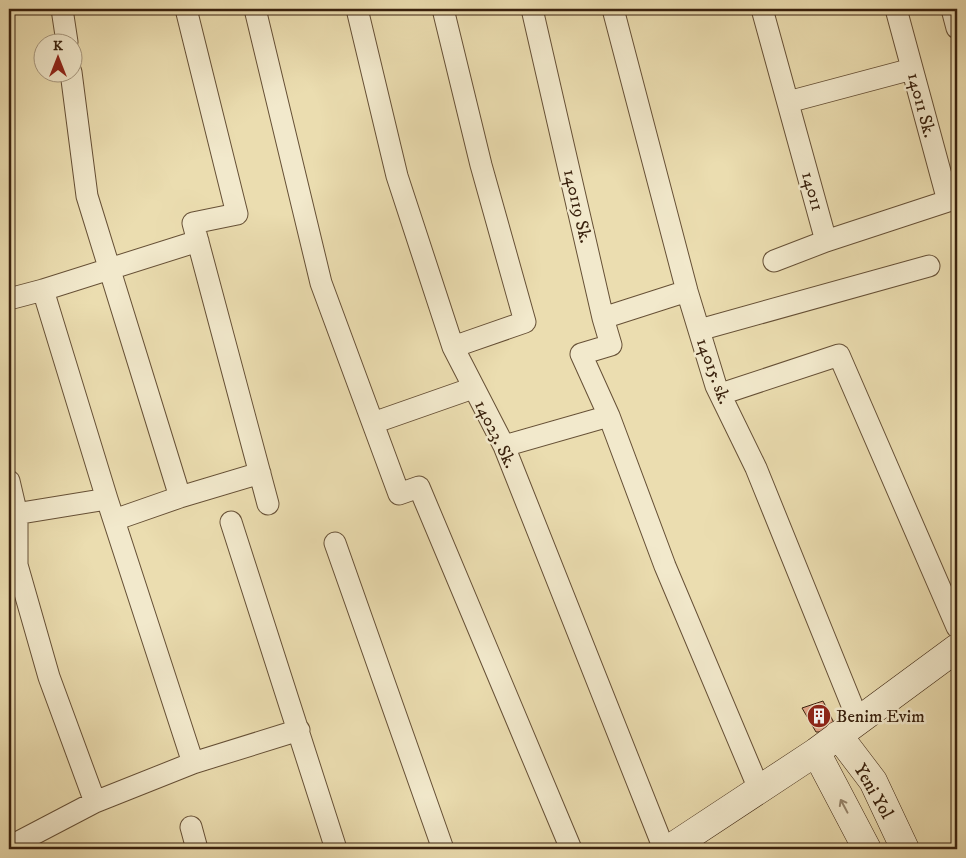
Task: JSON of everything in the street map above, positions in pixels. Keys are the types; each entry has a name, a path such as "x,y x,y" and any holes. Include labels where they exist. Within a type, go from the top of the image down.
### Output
{"main road":[{"path":"669,849 816,752 848,727 955,656"},
{"name":"Yeni Yol","path":"848,727 905,849"},
{"path":"816,752 867,849"}],"street":[{"path":"62,9 65,32"},
{"path":"186,9 237,214 193,223 268,504"},
{"path":"255,9 321,283 399,494 419,487 571,849"},
{"name":"14023. Sk.","path":"357,9 397,176 453,347 504,446 664,849"},
{"path":"443,9 481,165 525,322 453,347"},
{"name":"140119 Sk.","path":"532,9 604,318 612,345 581,354 609,416"},
{"name":"14015. sk.","path":"613,9 699,330 721,394 756,468 848,727"},
{"name":"14011","path":"762,9 826,240"},
{"name":"14011 Sk.","path":"896,9 912,69 952,199"},
{"path":"952,9 957,28"},
{"path":"788,102 912,69"},
{"path":"72,82 87,196 180,497"},
{"path":"774,261 826,240 952,199"},
{"path":"9,298 43,290 198,240"},
{"path":"699,330 929,266"},
{"path":"43,290 107,499 193,763"},
{"path":"604,318 687,291"},
{"path":"721,394 839,355 957,627"},
{"path":"373,423 473,388"},
{"path":"504,446 609,416 665,566 759,789"},
{"path":"114,520 180,497 260,473"},
{"path":"9,481 13,515 13,565 48,677 95,802"},
{"path":"13,515 107,499"},
{"path":"231,522 336,849"},
{"path":"336,543 443,849"},
{"path":"9,847 95,802 193,763 299,730"},
{"path":"191,827 197,849"}],"building":[{"name":"Benim Evim","path":"823,701 834,723 823,732 816,732 802,708"}],"place":[{"name":"Benim Evim","path":"819,716"}]}
